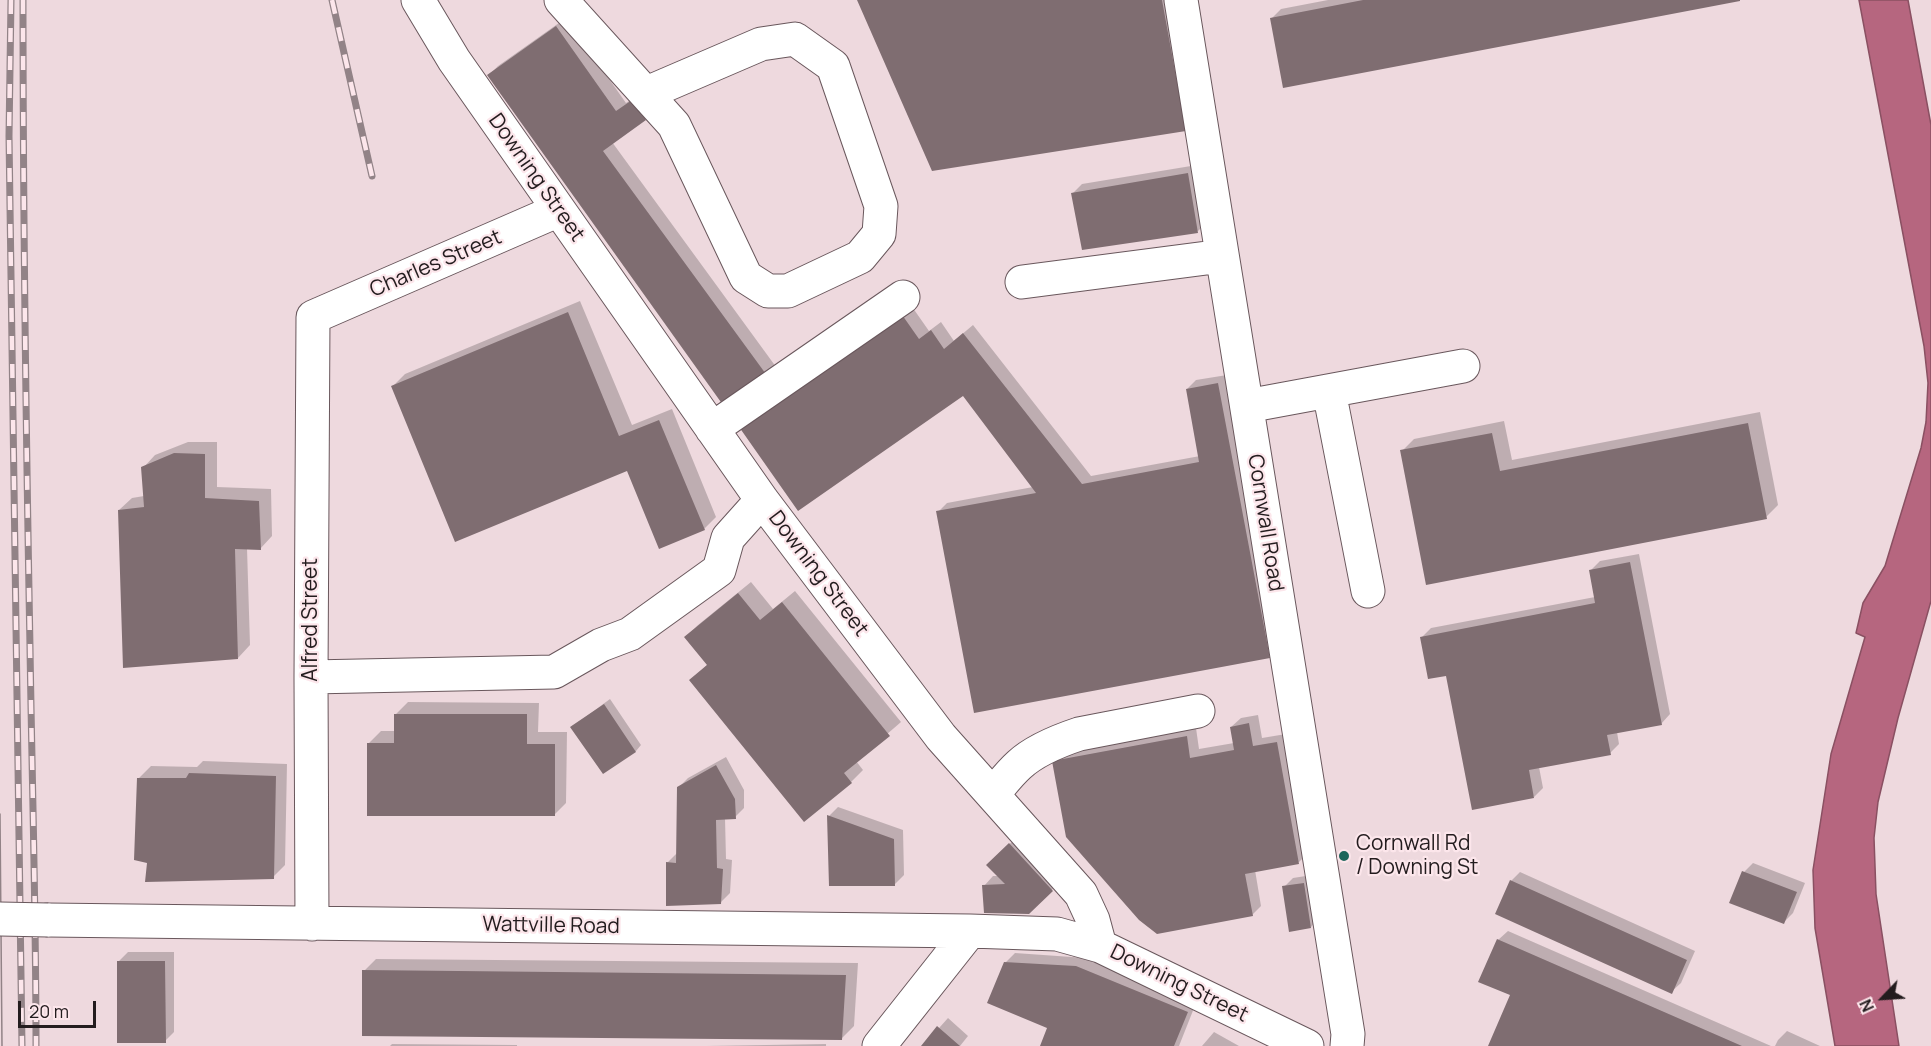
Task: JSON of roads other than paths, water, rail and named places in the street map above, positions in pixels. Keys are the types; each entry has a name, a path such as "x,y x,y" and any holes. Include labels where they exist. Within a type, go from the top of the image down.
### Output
{"street":[{"name":"Downing Street","path":"418,0 453,60 762,500 941,737 1081,894 1093,920 1100,946 1307,1046"},
{"path":"561,0 674,124 746,277 768,291 788,291 860,257 879,234 881,206 833,66 795,39 761,44 647,93"},
{"name":"Cornwall Road","path":"1181,0 1348,1034 1347,1046"},
{"name":"Charles Street","path":"313,317 559,210"},
{"path":"1022,282 1222,256"},
{"path":"712,429 903,297"},
{"name":"Alfred Street","path":"312,924 313,317"},
{"path":"1246,405 1463,366"},
{"path":"1329,391 1368,591"},
{"path":"311,677 554,672 601,645 630,634 719,570 728,538 762,500"},
{"path":"993,794 1019,765 1033,754 1062,740 1079,734 1198,711"},
{"name":"Wattville Road","path":"0,920 970,931 1057,934 1100,946"},
{"path":"879,1046 970,931"}],"tram line":[{"path":"0,814 2,1046"}],"railway":[{"path":"11,0 9,136 22,1046"},
{"path":"23,0 25,324 36,1046"},
{"path":"332,0 372,176"}],"place":[{"name":"Cornwall Rd / Downing St","path":"1344,856"}]}
